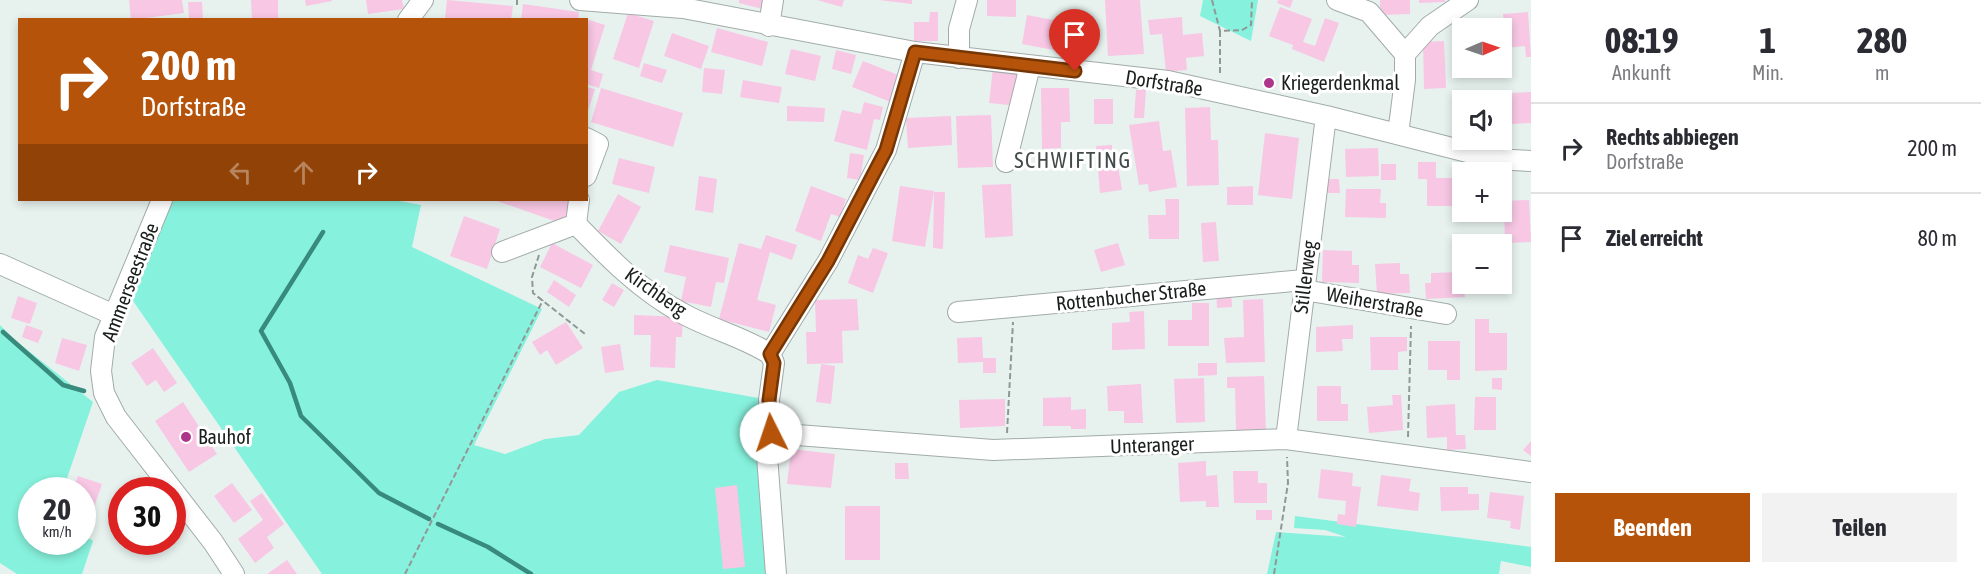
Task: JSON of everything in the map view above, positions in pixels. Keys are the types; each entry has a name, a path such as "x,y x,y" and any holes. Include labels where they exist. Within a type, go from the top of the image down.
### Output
{"street":[{"path":"410,18 423,0"},
{"name":"Dorfstraße","path":"580,0 683,8 915,52 1168,81 1326,116 1495,159 1531,161"},
{"path":"769,26 773,0"},
{"path":"958,58 959,28 968,0"},
{"path":"1337,0 1369,12 1405,54 1405,80 1398,135"},
{"path":"1405,54 1430,26 1468,0"},
{"path":"777,574 767,456 771,433 769,400 774,363 770,354 828,261 886,150 915,52"},
{"path":"1006,162 1030,66"},
{"name":"Stillerweg","path":"1286,439 1326,116"},
{"path":"588,139 598,144 588,171"},
{"name":"Ammerseestraße","path":"162,201 105,337 101,371 104,393 116,417 213,542 234,574"},
{"path":"502,252 576,224 579,201"},
{"name":"Kirchberg","path":"576,224 629,276 682,314 755,344 770,354"},
{"path":"0,264 114,315"},
{"name":"Rottenbucher Straße","path":"958,312 1304,285"},
{"name":"Weiherstraße","path":"1304,285 1446,314"},
{"name":"Unteranger","path":"771,433 1006,450 1286,439 1531,471"}],"path":[{"path":"517,0 517,5"},
{"path":"1212,0 1220,31 1220,56"},
{"path":"1220,31 1242,30 1251,24 1252,0"},
{"path":"546,235 532,277 533,292 585,334"},
{"path":"405,574 543,300"},
{"path":"1006,450 1014,307"},
{"path":"1407,456 1411,308"},
{"path":"1274,574 1288,483 1286,439"}],"green space":[{"path":"1203,0 1258,0 1251,41 1200,16"},
{"path":"171,201 399,201 421,205 412,247 542,309 474,445 505,454 545,439 579,435 619,392 657,380 769,400 776,574 322,574 131,298"},
{"path":"0,325 16,341 93,402 67,477 18,477 18,555 88,555 82,574 17,574 0,563"},
{"path":"1295,516 1531,547 1531,567 1501,561 1499,574 1267,574 1276,532 1346,537 1325,530 1294,528"}],"building":[{"path":"129,0 182,0 184,13 131,18"},
{"path":"251,0 278,0 278,18 252,18"},
{"path":"305,0 332,0 332,1 306,6"},
{"path":"366,0 402,0 404,9 368,14"},
{"path":"447,0 513,6 511,18 445,18"},
{"path":"739,0 765,0 763,9 739,3"},
{"path":"817,0 844,0 842,7"},
{"path":"879,0 912,0 912,4"},
{"path":"987,0 1016,0 1016,17 987,16"},
{"path":"1105,0 1140,0 1144,54 1108,56"},
{"path":"1278,0 1293,0 1290,8 1277,3"},
{"path":"1380,0 1410,0 1410,14 1380,15"},
{"path":"1419,0 1445,0 1445,2 1419,3"},
{"path":"188,2 202,2 203,18 189,18"},
{"path":"523,4 579,12 578,18 521,18"},
{"path":"1280,7 1312,19 1303,42 1315,46 1325,18 1339,23 1324,62 1292,49 1293,45 1269,36"},
{"path":"930,12 938,12 938,41 914,41 914,22 929,22"},
{"path":"1528,12 1531,57 1526,57 1525,46 1512,47 1512,18 1503,18 1503,14"},
{"path":"628,13 654,21 639,68 613,59"},
{"path":"1027,15 1064,22 1059,51 1022,44"},
{"path":"1182,17 1183,35 1202,33 1204,56 1186,58 1187,70 1166,72 1162,34 1150,35 1148,20"},
{"path":"588,20 605,25 591,70 603,74 599,88 588,85"},
{"path":"717,28 768,42 762,66 711,52"},
{"path":"672,33 709,46 701,69 664,56"},
{"path":"1444,41 1446,88 1424,89 1423,42"},
{"path":"791,49 821,56 815,81 785,74"},
{"path":"836,50 856,55 851,74 832,69"},
{"path":"863,61 901,76 891,102 852,87"},
{"path":"644,63 667,70 662,83 640,76"},
{"path":"704,68 725,70 722,94 702,92"},
{"path":"993,68 1022,72 1018,106 989,103"},
{"path":"743,80 782,87 779,103 740,97"},
{"path":"588,87 595,89 588,111"},
{"path":"601,88 683,113 673,147 591,122"},
{"path":"1041,88 1069,88 1070,122 1061,122 1061,148 1042,149"},
{"path":"1136,90 1146,90 1144,118 1134,118"},
{"path":"1531,92 1531,123 1512,124 1512,93"},
{"path":"1094,99 1113,99 1113,124 1094,124"},
{"path":"864,102 883,107 880,120 874,119 867,150 834,141 842,110 861,114"},
{"path":"787,106 825,108 824,122 787,121"},
{"path":"1210,107 1211,140 1218,140 1219,185 1187,186 1185,108"},
{"path":"991,115 993,167 958,168 956,116"},
{"path":"951,116 952,145 908,148 906,118"},
{"path":"1159,121 1163,151 1171,150 1177,187 1149,192 1148,184 1139,185 1129,125"},
{"path":"1265,133 1299,138 1292,199 1258,195"},
{"path":"1112,145 1112,160 1117,160 1122,190 1100,193 1096,146"},
{"path":"1378,148 1379,176 1346,177 1345,149"},
{"path":"850,153 864,155 860,180 847,178"},
{"path":"619,158 655,167 649,193 612,184"},
{"path":"1418,162 1436,162 1436,178 1452,178 1452,206 1427,206 1427,179 1418,179"},
{"path":"1381,164 1396,164 1396,180 1381,180"},
{"path":"699,176 717,179 713,213 695,210"},
{"path":"1325,179 1339,179 1340,193 1325,193"},
{"path":"1011,184 1013,236 985,238 982,185"},
{"path":"811,186 846,199 840,217 831,214 821,241 795,231"},
{"path":"900,186 934,191 925,247 892,241"},
{"path":"1253,186 1253,205 1227,205 1227,187"},
{"path":"1346,189 1381,189 1380,203 1386,203 1386,218 1345,217"},
{"path":"934,192 945,192 943,249 933,248"},
{"path":"618,194 641,207 621,244 598,231"},
{"path":"1165,199 1179,199 1179,239 1149,239 1148,215 1166,215"},
{"path":"1529,200 1531,242 1512,243 1512,234 1505,234 1504,222 1512,222 1512,201"},
{"path":"497,201 571,201 563,224"},
{"path":"464,216 500,229 487,269 450,256"},
{"path":"1216,222 1219,261 1203,262 1201,223"},
{"path":"766,235 797,245 792,260 770,252 757,300 776,305 769,332 719,319 739,243 761,249"},
{"path":"552,243 593,265 581,288 540,267"},
{"path":"1118,243 1125,265 1101,272 1094,250"},
{"path":"670,245 729,258 724,283 716,282 711,307 681,301 686,277 664,272"},
{"path":"873,248 888,253 873,293 848,283 858,255 868,259"},
{"path":"1323,250 1352,251 1352,265 1359,265 1359,283 1322,282"},
{"path":"1400,263 1400,274 1409,274 1410,293 1377,294 1375,264"},
{"path":"1452,272 1452,294 1465,294 1465,297 1426,299 1425,283 1431,283 1431,273"},
{"path":"554,280 576,295 569,307 547,292"},
{"path":"612,283 624,290 614,307 602,300"},
{"path":"1231,290 1232,307 1217,308 1216,291"},
{"path":"18,296 37,303 30,324 11,318"},
{"path":"857,299 859,330 842,331 843,363 807,364 806,332 816,332 815,300"},
{"path":"1263,299 1265,362 1226,363 1224,338 1244,337 1243,300"},
{"path":"1192,303 1209,303 1209,346 1168,346 1168,320 1192,320"},
{"path":"1144,311 1145,349 1112,350 1112,323 1130,322 1129,312"},
{"path":"634,315 683,317 682,337 676,337 675,368 650,367 651,335 634,335"},
{"path":"1475,319 1489,319 1489,333 1507,333 1507,370 1475,371"},
{"path":"566,322 583,348 556,365 547,350 540,355 532,342"},
{"path":"26,325 43,331 38,343 22,337"},
{"path":"1353,325 1353,339 1342,339 1343,351 1316,352 1316,327"},
{"path":"982,337 983,358 996,358 996,373 983,373 983,362 958,363 957,338"},
{"path":"1370,337 1407,337 1407,351 1398,352 1398,370 1371,370"},
{"path":"62,338 87,345 79,371 55,363"},
{"path":"1428,341 1460,341 1460,380 1447,380 1447,370 1428,370"},
{"path":"620,344 624,370 605,373 601,347"},
{"path":"153,348 177,383 164,392 156,380 147,386 131,363"},
{"path":"1198,363 1217,363 1217,375 1198,376"},
{"path":"821,364 835,366 831,404 816,402"},
{"path":"1264,376 1266,430 1236,431 1235,388 1227,388 1227,377"},
{"path":"1204,378 1205,422 1176,423 1174,379"},
{"path":"1492,378 1502,378 1502,390 1492,389"},
{"path":"1141,384 1143,423 1124,423 1124,411 1108,411 1107,386"},
{"path":"1317,386 1341,386 1341,404 1348,404 1348,421 1317,421"},
{"path":"1392,395 1401,395 1403,430 1369,433 1367,407 1393,405"},
{"path":"1071,397 1071,410 1086,409 1086,429 1071,429 1071,426 1043,426 1043,398"},
{"path":"1475,397 1496,397 1496,430 1474,430"},
{"path":"1005,399 1005,426 960,428 959,400"},
{"name":"Bauhof","path":"183,402 217,454 189,472 155,421"},
{"path":"1455,404 1456,435 1465,435 1466,449 1447,450 1447,437 1427,438 1426,406"},
{"path":"1531,441 1531,456 1523,450"},
{"path":"791,449 835,454 831,488 787,484"},
{"path":"1206,461 1206,476 1217,475 1219,507 1206,507 1206,501 1180,502 1178,463"},
{"path":"895,463 908,463 909,479 895,479"},
{"path":"1321,469 1353,473 1352,486 1361,487 1356,527 1337,524 1338,514 1345,515 1346,501 1318,498"},
{"path":"1233,471 1258,471 1258,483 1267,483 1267,503 1234,503"},
{"path":"1381,475 1411,479 1409,491 1420,493 1418,511 1377,506"},
{"path":"96,482 102,484 96,501"},
{"path":"232,483 252,510 234,523 214,496"},
{"path":"737,485 745,567 723,569 715,488"},
{"path":"1440,487 1468,487 1468,494 1479,494 1479,510 1441,511"},
{"path":"1490,492 1524,496 1520,530 1510,528 1511,521 1487,518"},
{"path":"262,493 284,524 267,537 274,548 255,563 238,539 263,520 250,501"},
{"path":"845,506 880,506 880,560 845,560"},
{"path":"1256,510 1272,510 1272,520 1256,520"},
{"path":"287,560 297,574 267,574"}],"waterway":[{"path":"323,232 261,331 290,383 301,416 379,493 429,519"},
{"path":"3,332 63,385 84,391"},
{"path":"438,524 488,547 531,574"}],"place":[{"name":"Kriegerdenkmal","path":"1269,83"},
{"name":"Bauhof","path":"186,437"}],"district":[{"name":"SCHWIFTING","path":"1073,160"}],"route":[{"path":"771,433 769,400 774,363 770,354 828,261 886,150 915,52 1075,71"}]}
